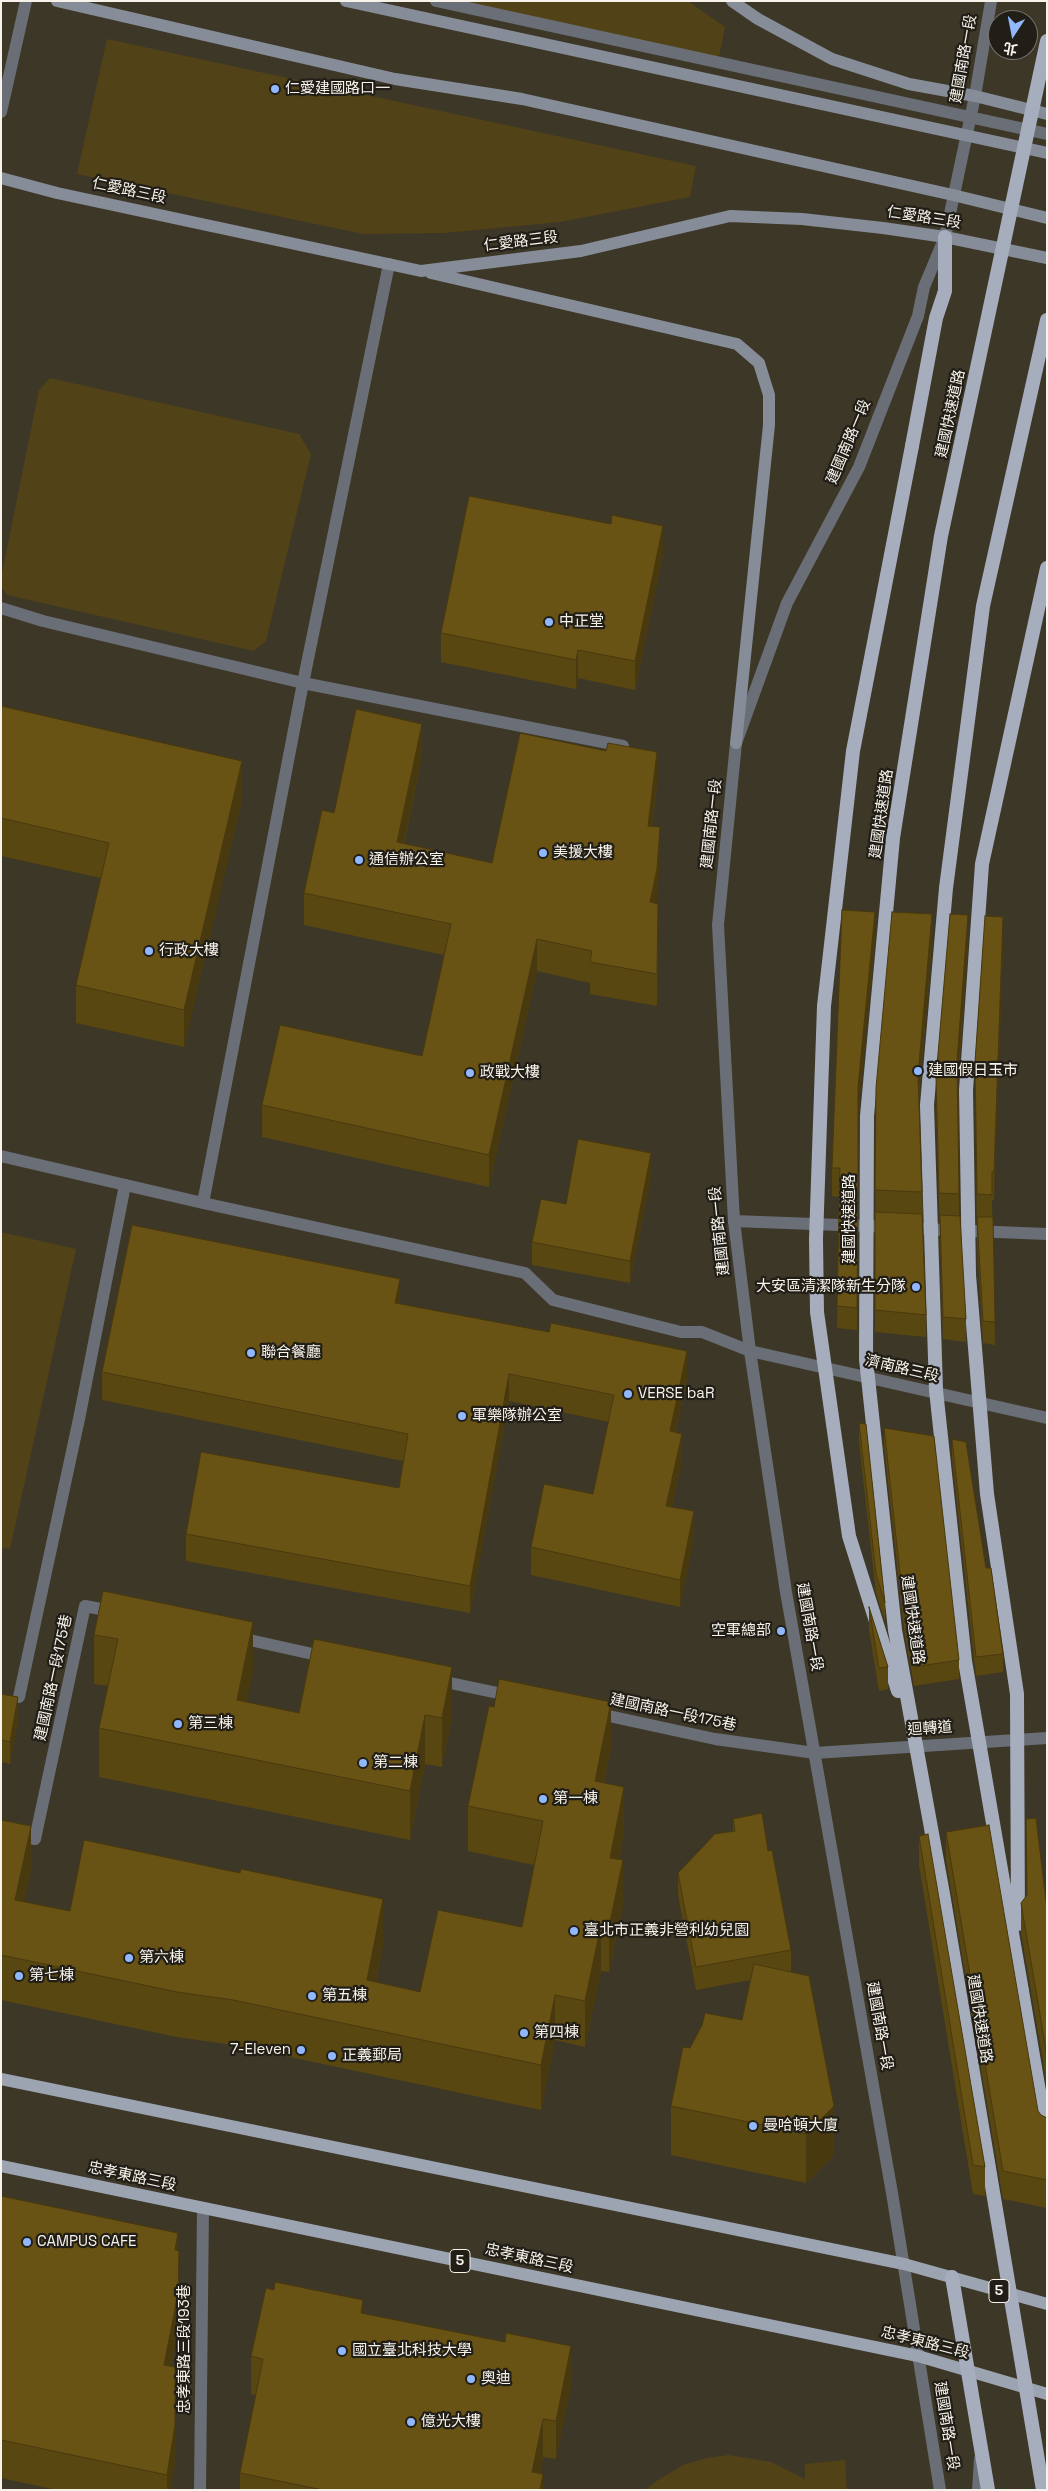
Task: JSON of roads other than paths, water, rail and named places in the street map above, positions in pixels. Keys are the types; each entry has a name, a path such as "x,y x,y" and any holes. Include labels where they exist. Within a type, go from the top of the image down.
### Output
{"highway":[{"name":"建國快速道路","path":"1043,2490 895,1630 866,1359 867,1116 893,838 940,546 1047,41"},
{"path":"916,1744 849,1536 817,1312 816,1239 824,1006 853,751 936,318 945,291 945,237"},
{"path":"1047,320 983,606 946,888 927,1105 936,1390 965,1661 1047,2138"},
{"path":"1018,1962 1017,1694 987,1494 969,1275 966,1090 982,864 1047,568"},
{"path":"952,2277 988,2490"}],"main road":[{"name":"仁愛路三段","path":"57,1 395,79 522,99 953,195 1047,218"},
{"path":"346,1 1047,153"},
{"path":"732,1 758,19 832,59 909,84 975,96 1047,114"},
{"name":"仁愛路三段","path":"1,178 421,271 581,251 730,216 802,218 945,237 1047,258"},
{"path":"421,271 737,344 759,363 769,395 769,425 736,743"},
{"name":"5","path":"1,2079 904,2264 1047,2304"},
{"name":"忠孝東路三段","path":"1,2166 918,2356 1047,2394"}],"street":[{"path":"1,112 26,1"},
{"path":"436,1 1047,134"},
{"name":"建國南路一段","path":"940,2490 904,2264 786,1592 750,1351 734,1221 718,925 736,743 786,603 859,467 918,316 924,287 945,237 975,96 991,1"},
{"path":"203,1203 303,683 389,264"},
{"path":"1,608 43,621 303,683 640,750"},
{"name":"濟南路三段","path":"1,1156 203,1203 525,1273 553,1300 681,1332 702,1332 750,1351 1047,1418"},
{"path":"19,1698 79,1419 125,1185"},
{"path":"734,1221 1047,1234"},
{"name":"建國南路一段175巷","path":"1,1833 35,1839 85,1606 134,1616"},
{"path":"221,1634 337,1659"},
{"path":"424,1677 521,1698"},
{"name":"建國南路一段175巷","path":"580,1710 715,1739 815,1753"},
{"name":"迴轉道","path":"815,1753 1047,1738"},
{"name":"忠孝東路三段193巷","path":"200,2490 203,2208"},
{"path":"978,2490 980,2444"}],"place":[{"name":"仁愛建國路口一","path":"275,89"},
{"name":"中正堂","path":"549,622"},
{"name":"美援大樓","path":"543,853"},
{"name":"通信辦公室","path":"359,860"},
{"name":"行政大樓","path":"149,951"},
{"name":"建國假日玉市","path":"918,1071"},
{"name":"政戰大樓","path":"470,1073"},
{"name":"大安區清潔隊新生分隊","path":"916,1287"},
{"name":"聯合餐廳","path":"251,1353"},
{"name":"VERSE baR","path":"628,1394"},
{"name":"軍樂隊辦公室","path":"462,1416"},
{"name":"空軍總部","path":"781,1631"},
{"name":"第三棟","path":"178,1724"},
{"name":"第二棟","path":"363,1763"},
{"name":"第一棟","path":"543,1799"},
{"name":"臺北市正義非營利幼兒園","path":"574,1931"},
{"name":"第六棟","path":"129,1958"},
{"name":"第七棟","path":"19,1976"},
{"name":"第五棟","path":"312,1996"},
{"name":"第四棟","path":"524,2033"},
{"name":"7-Eleven","path":"301,2050"},
{"name":"正義郵局","path":"332,2056"},
{"name":"曼哈頓大廈","path":"753,2126"},
{"name":"CAMPUS CAFE","path":"27,2242"},
{"name":"國立臺北科技大學","path":"342,2351"},
{"name":"奧迪","path":"471,2379"},
{"name":"億光大樓","path":"411,2422"}]}
